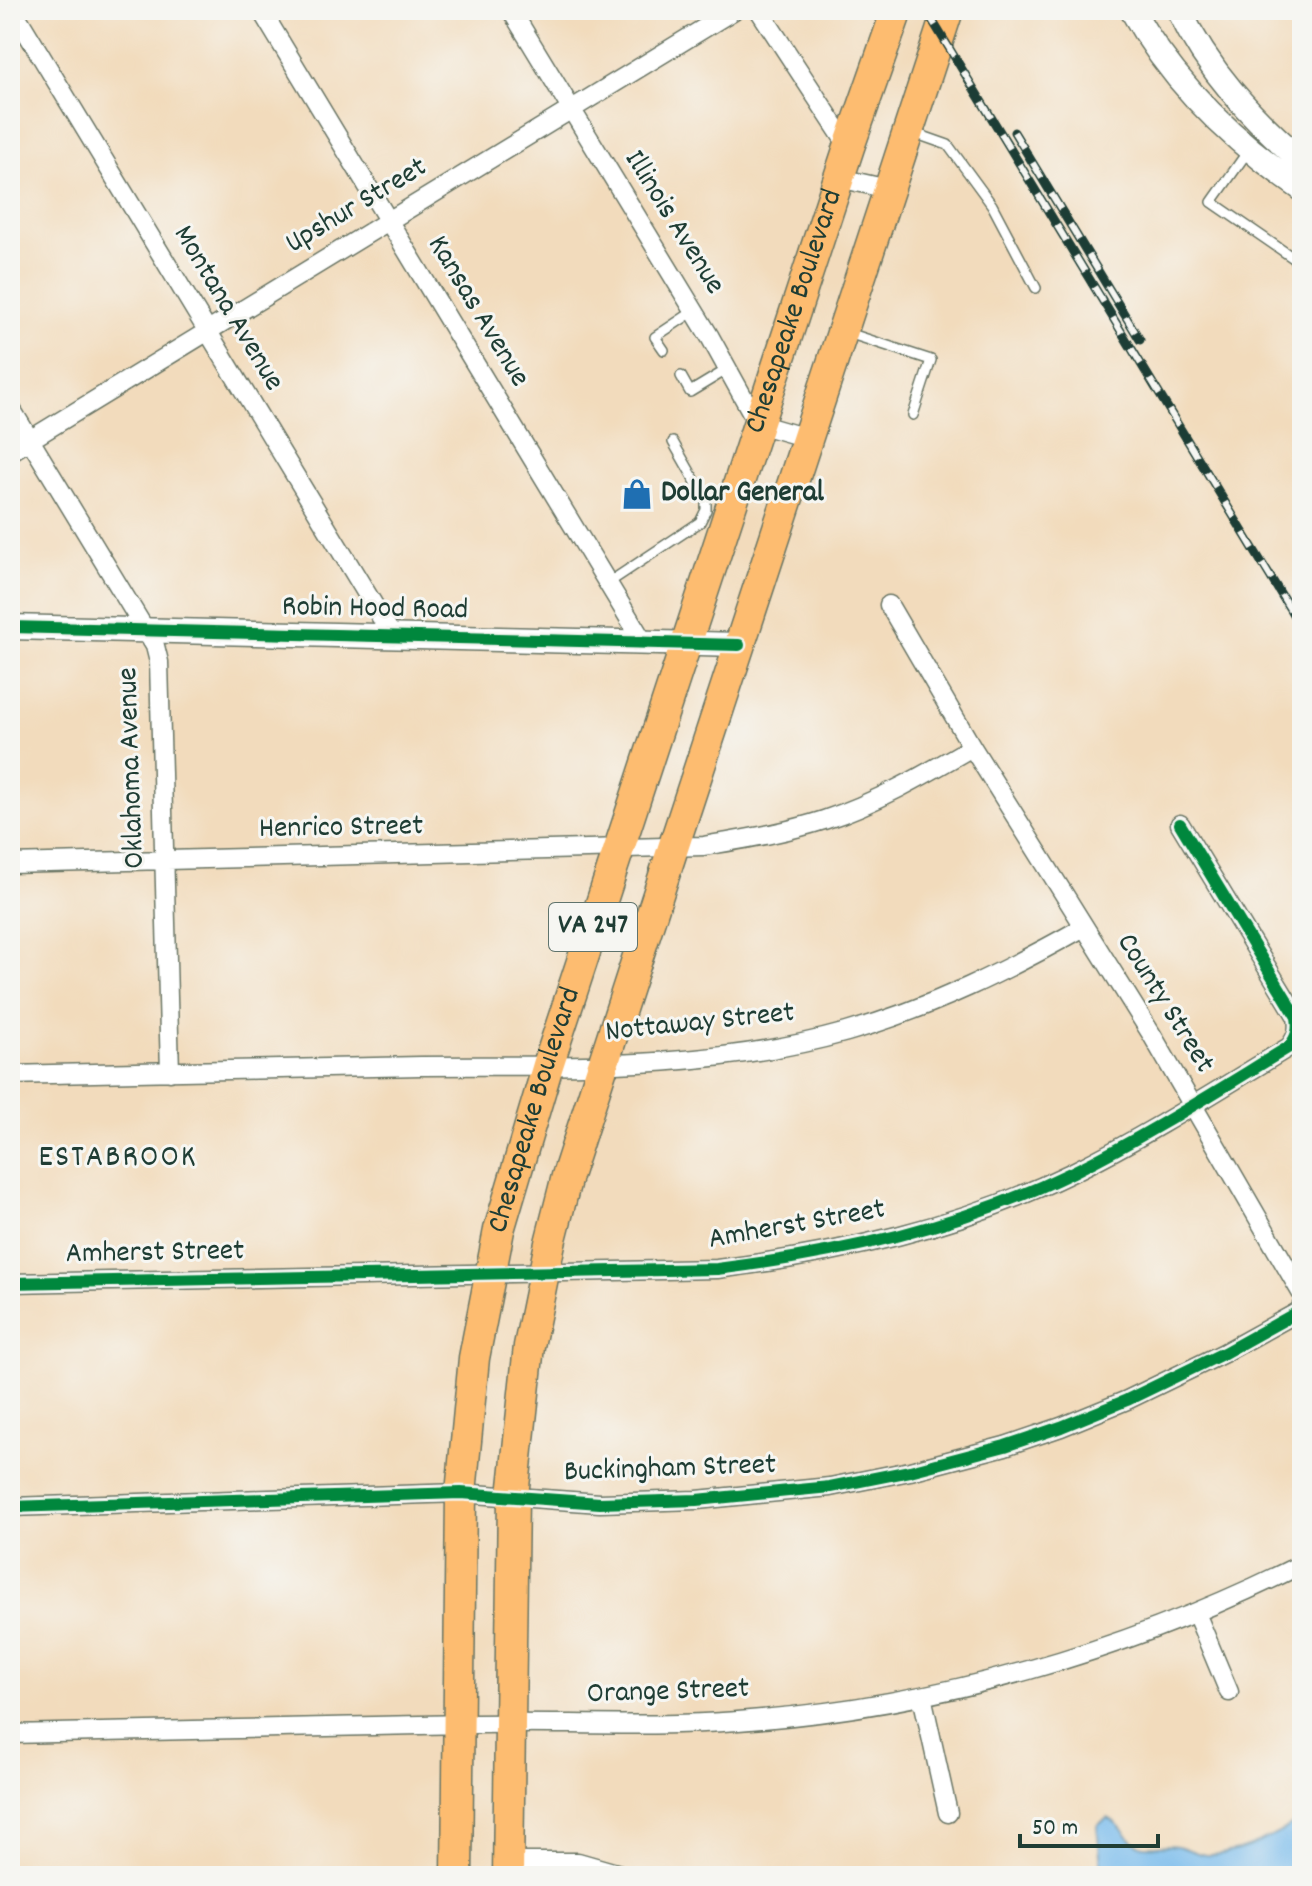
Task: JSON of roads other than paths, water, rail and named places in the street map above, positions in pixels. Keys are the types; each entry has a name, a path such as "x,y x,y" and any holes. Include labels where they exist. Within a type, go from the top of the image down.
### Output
{"main road":[{"name":"Chesapeake Boulevard","path":"457,1876 461,1493 474,1358 489,1275 517,1165 548,1065 686,644 708,533 734,498 897,10"},
{"name":"Chesapeake Boulevard","path":"509,1869 513,1496 529,1346 543,1273 567,1176 948,10"}],"street":[{"name":"Montana Avenue","path":"13,10 393,637"},
{"name":"Kansas Avenue","path":"261,10 644,643"},
{"name":"Illinois Avenue","path":"511,10 694,311 758,424"},
{"name":"Upshur Street","path":"10,452 734,10"},
{"path":"759,10 849,147"},
{"path":"1132,10 1166,65 1198,102 1250,149 1302,189"},
{"path":"1184,13 1199,48 1230,90 1265,129 1302,161"},
{"path":"839,178 888,189"},
{"name":"Oklahoma Avenue","path":"10,407 148,630 159,662 170,1072"},
{"path":"758,424 807,438"},
{"name":"County Street","path":"889,605 972,747 1193,1105 1301,1304"},
{"name":"Robin Hood Road","path":"10,627 739,645"},
{"path":"673,848 776,834 825,820 894,791 972,747"},
{"name":"Amherst Street","path":"10,1283 717,1269 774,1262 888,1239 954,1220 1019,1196 1072,1173 1193,1105 1289,1047 1296,1038 1297,1017 1180,824"},
{"name":"Henrico Street","path":"10,864 673,848"},
{"name":"Nottaway Street","path":"10,1075 603,1064 733,1055 845,1032 905,1014 962,991 1084,927"},
{"name":"Buckingham Street","path":"10,1507 461,1493 600,1503 697,1500 806,1490 910,1471 1005,1446 1127,1400 1224,1353 1301,1304"},
{"name":"Orange Street","path":"10,1734 509,1723 659,1725 739,1721 828,1711 922,1696 1055,1663 1196,1613 1302,1564"},
{"path":"1196,1613 1229,1692"},
{"path":"922,1696 948,1813"},
{"path":"509,1869 578,1862 627,1876"}],"lane":[{"path":"907,130 948,145 992,205 1036,288"},
{"path":"1250,149 1212,202 1302,264"},
{"path":"664,350 655,337 694,311"},
{"path":"842,331 931,360 913,415"},
{"path":"681,376 690,392 728,369"},
{"path":"608,583 708,533 706,500 673,442"},
{"path":"706,510 734,498"}],"water":[{"path":"1302,1816 1302,1876 1102,1876 1097,1825 1108,1818 1140,1845 1172,1845 1206,1855 1230,1852 1257,1843"}],"railway":[{"path":"926,10 1302,629"},
{"path":"1014,132 1140,340"}],"place":[{"name":"Dollar General","path":"637,494"}],"district":[{"name":"ESTABROOK","path":"118,1159"}]}
